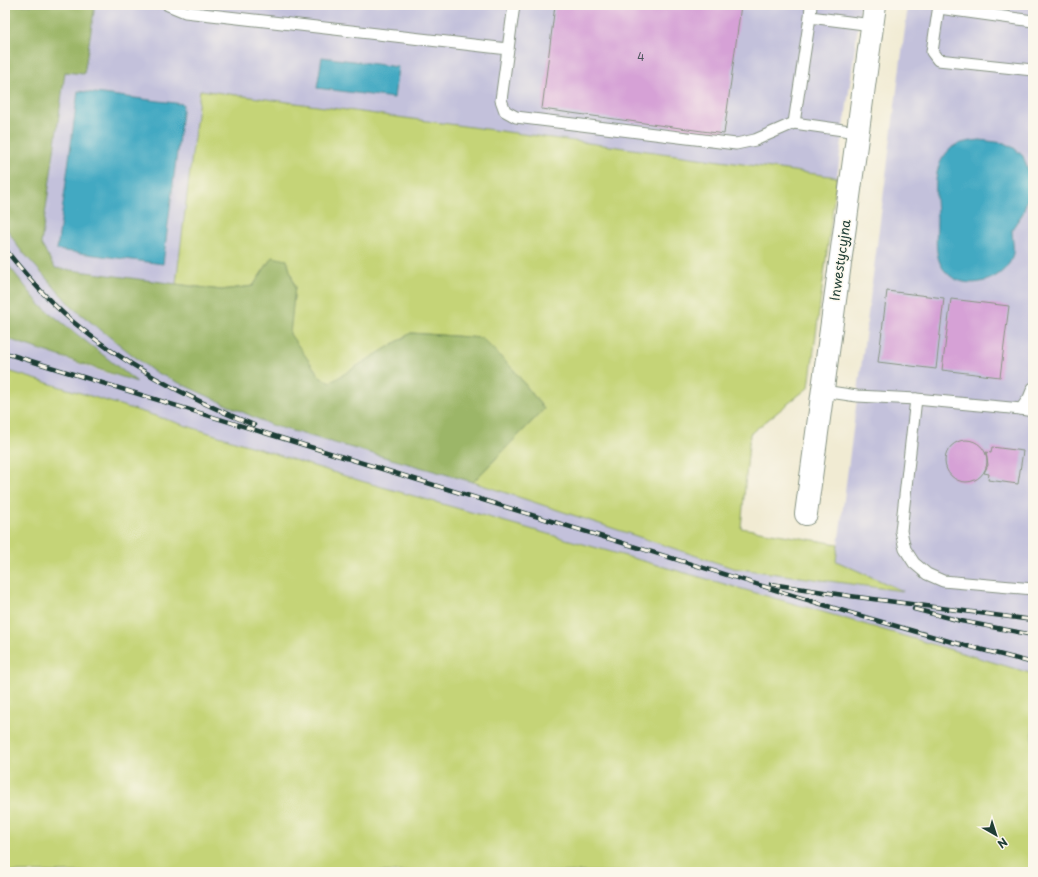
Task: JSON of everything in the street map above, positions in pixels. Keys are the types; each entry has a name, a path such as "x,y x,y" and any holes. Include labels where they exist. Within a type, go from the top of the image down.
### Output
{"street":[{"name":"Inwestycyjna","path":"806,514 874,15"}],"lane":[{"path":"168,5 185,12 508,49"},
{"path":"514,5 501,100 505,111 516,117 736,144 754,140 794,123 857,132"},
{"path":"794,123 811,5"},
{"path":"1033,21 939,7 932,52 938,60 1033,70"},
{"path":"810,17 874,15"},
{"path":"1021,409 1030,398 1033,388"},
{"path":"823,391 857,396 916,399 1033,411"},
{"path":"916,399 903,513 902,530 905,549 914,563 927,574 943,580 1033,589"}],"shaded area":[{"path":"95,5 861,5 837,177 200,90 176,284 55,268 41,244 65,72 84,74"},
{"path":"908,5 1033,5 1033,674 816,610 361,481 5,370 5,338 106,373 135,381 40,305 5,261 5,226 19,248 73,308 153,371 271,425 473,482 733,568 901,591 836,561"}],"green space":[{"path":"5,5 95,5 84,74 65,72 41,244 55,268 221,290 253,286 272,257 287,260 295,287 290,334 321,378 331,382 411,333 482,338 513,369 544,409 473,482 271,425 153,371 73,308 19,248 5,226"},
{"path":"200,90 837,177 809,387 750,434 741,528 838,544 836,561 903,591 733,568 473,482 544,409 513,369 482,338 411,333 331,383 321,378 289,334 295,287 272,257 253,286 221,290 176,284"},
{"path":"5,261 40,305 137,382 5,338"},
{"path":"5,370 361,481 816,610 1033,674 1033,872 5,872"}],"water":[{"path":"322,57 398,67 394,98 317,88"},
{"path":"78,91 183,104 163,264 57,250"},
{"path":"980,140 1004,143 1014,148 1023,156 1032,184 1023,213 1012,229 1013,254 1010,262 997,276 988,280 970,283 960,281 945,271 941,265 937,253 936,178 941,162 952,147 961,143"}],"building":[{"path":"555,5 741,5 724,134 542,109"},
{"path":"887,291 944,298 936,369 878,362"},
{"path":"951,299 1009,306 1000,377 942,370"},
{"path":"966,440 981,446 987,461 981,476 966,482 951,476 945,461 951,446"},
{"path":"992,447 1023,451 1018,484 988,480 989,474 984,473 988,465 986,452 991,453"}],"railway":[{"path":"5,249 45,296 72,321 114,353 182,393 254,425"},
{"path":"5,353 847,612 1033,663"},
{"path":"771,584 1033,620"},
{"path":"914,609 961,621 1033,635"}]}
